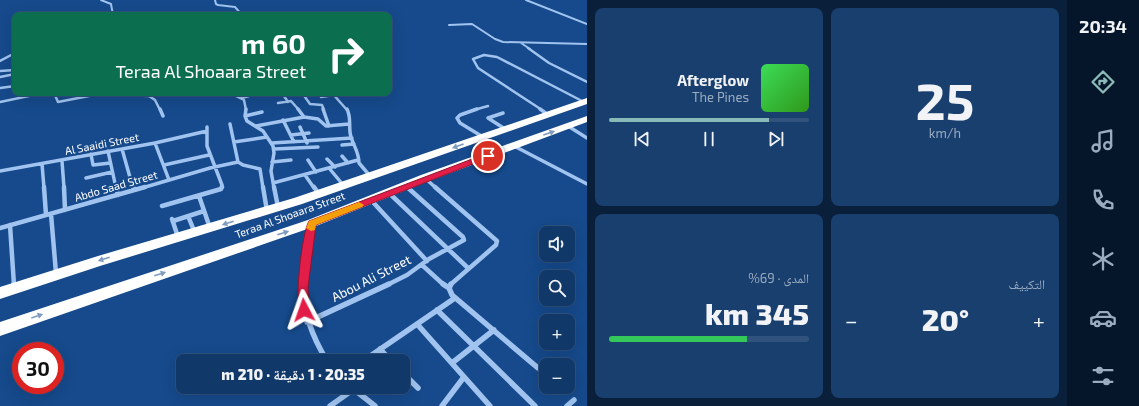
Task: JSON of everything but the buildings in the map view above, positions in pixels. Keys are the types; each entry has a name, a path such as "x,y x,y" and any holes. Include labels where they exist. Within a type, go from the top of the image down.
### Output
{"highway":[{"name":"Teraa Al Shoaara Street","path":"0,293 56,274 195,233 344,186 586,101"},
{"name":"Teraa Al Shoaara Street","path":"0,329 312,223 425,178 587,119"},
{"path":"504,129 518,144"},
{"path":"480,138 493,142 500,151"}],"street":[{"path":"101,0 111,5 112,12"},
{"path":"215,0 216,4 218,5 235,6 240,12"},
{"path":"526,0 587,24"},
{"path":"106,2 110,1"},
{"path":"449,25 472,24 499,42 587,44"},
{"path":"521,42 549,63 587,82"},
{"path":"0,61 12,55"},
{"path":"547,114 478,68 473,59 484,55 497,57 528,74 586,101"},
{"path":"0,71 12,70"},
{"path":"0,77 12,75"},
{"path":"0,88 12,86"},
{"path":"0,102 29,96"},
{"path":"55,96 58,102 92,96"},
{"path":"149,96 155,100 163,116"},
{"path":"237,96 242,98 245,102 245,116 249,123 261,129 272,143 274,149 271,171 273,183 272,209"},
{"path":"242,98 249,96"},
{"path":"284,96 288,102"},
{"path":"321,97 325,96"},
{"path":"335,96 349,112 349,124 352,138 359,154 359,164 370,176"},
{"path":"305,97 310,104 322,105 329,126"},
{"path":"278,103 292,102 304,117"},
{"path":"480,138 460,123 457,118 460,115 488,106"},
{"path":"245,116 262,112"},
{"path":"503,113 488,118 504,129"},
{"path":"255,126 304,117 316,119 325,126 349,124"},
{"path":"283,120 294,142"},
{"path":"230,124 238,162 260,169 272,209"},
{"path":"568,126 587,138"},
{"path":"300,127 309,148"},
{"name":"Al Saaidi Street","path":"0,171 155,143 207,129 206,143 209,155"},
{"path":"291,135 309,133"},
{"path":"234,142 268,137"},
{"path":"272,143 352,138"},
{"path":"155,143 169,180"},
{"path":"342,145 354,144"},
{"path":"518,144 587,184"},
{"path":"274,149 318,147"},
{"path":"122,149 134,190"},
{"path":"108,151 118,195"},
{"path":"91,154 93,166 110,163"},
{"path":"162,206 221,189 222,185 209,155 164,165"},
{"path":"342,156 348,163"},
{"path":"327,159 335,167"},
{"path":"272,162 291,160"},
{"path":"308,160 316,172"},
{"path":"273,183 305,176 358,160"},
{"path":"62,161 65,210"},
{"name":"Abdo Saad Street","path":"0,228 214,167 238,162"},
{"path":"42,164 56,274"},
{"path":"329,168 344,186"},
{"path":"86,178 112,172"},
{"path":"305,176 319,194"},
{"path":"425,178 497,241 496,245 452,281 449,288"},
{"name":"Abou Ali Street","path":"307,322 407,274 422,265 427,260 465,239 406,186"},
{"path":"389,193 468,268"},
{"path":"199,196 210,228"},
{"path":"370,200 427,260"},
{"path":"178,237 172,220 204,212"},
{"path":"188,216 195,233"},
{"path":"312,223 302,287 302,298 307,322 322,354"},
{"path":"10,225 14,288"},
{"path":"422,265 449,288 455,298 538,368"},
{"path":"373,354 455,298"},
{"path":"438,310 535,406"},
{"path":"417,324 490,406"},
{"path":"452,363 494,330"},
{"path":"380,349 385,354"},
{"path":"442,406 464,377"},
{"path":"410,380 418,388"},
{"path":"330,406 345,394"},
{"path":"360,394 376,406"},
{"path":"567,406 574,400"}],"slow traffic":[{"path":"311,228 312,223 359,205"}],"route":[{"path":"304,310 302,287 312,223 425,178 488,156"}]}
